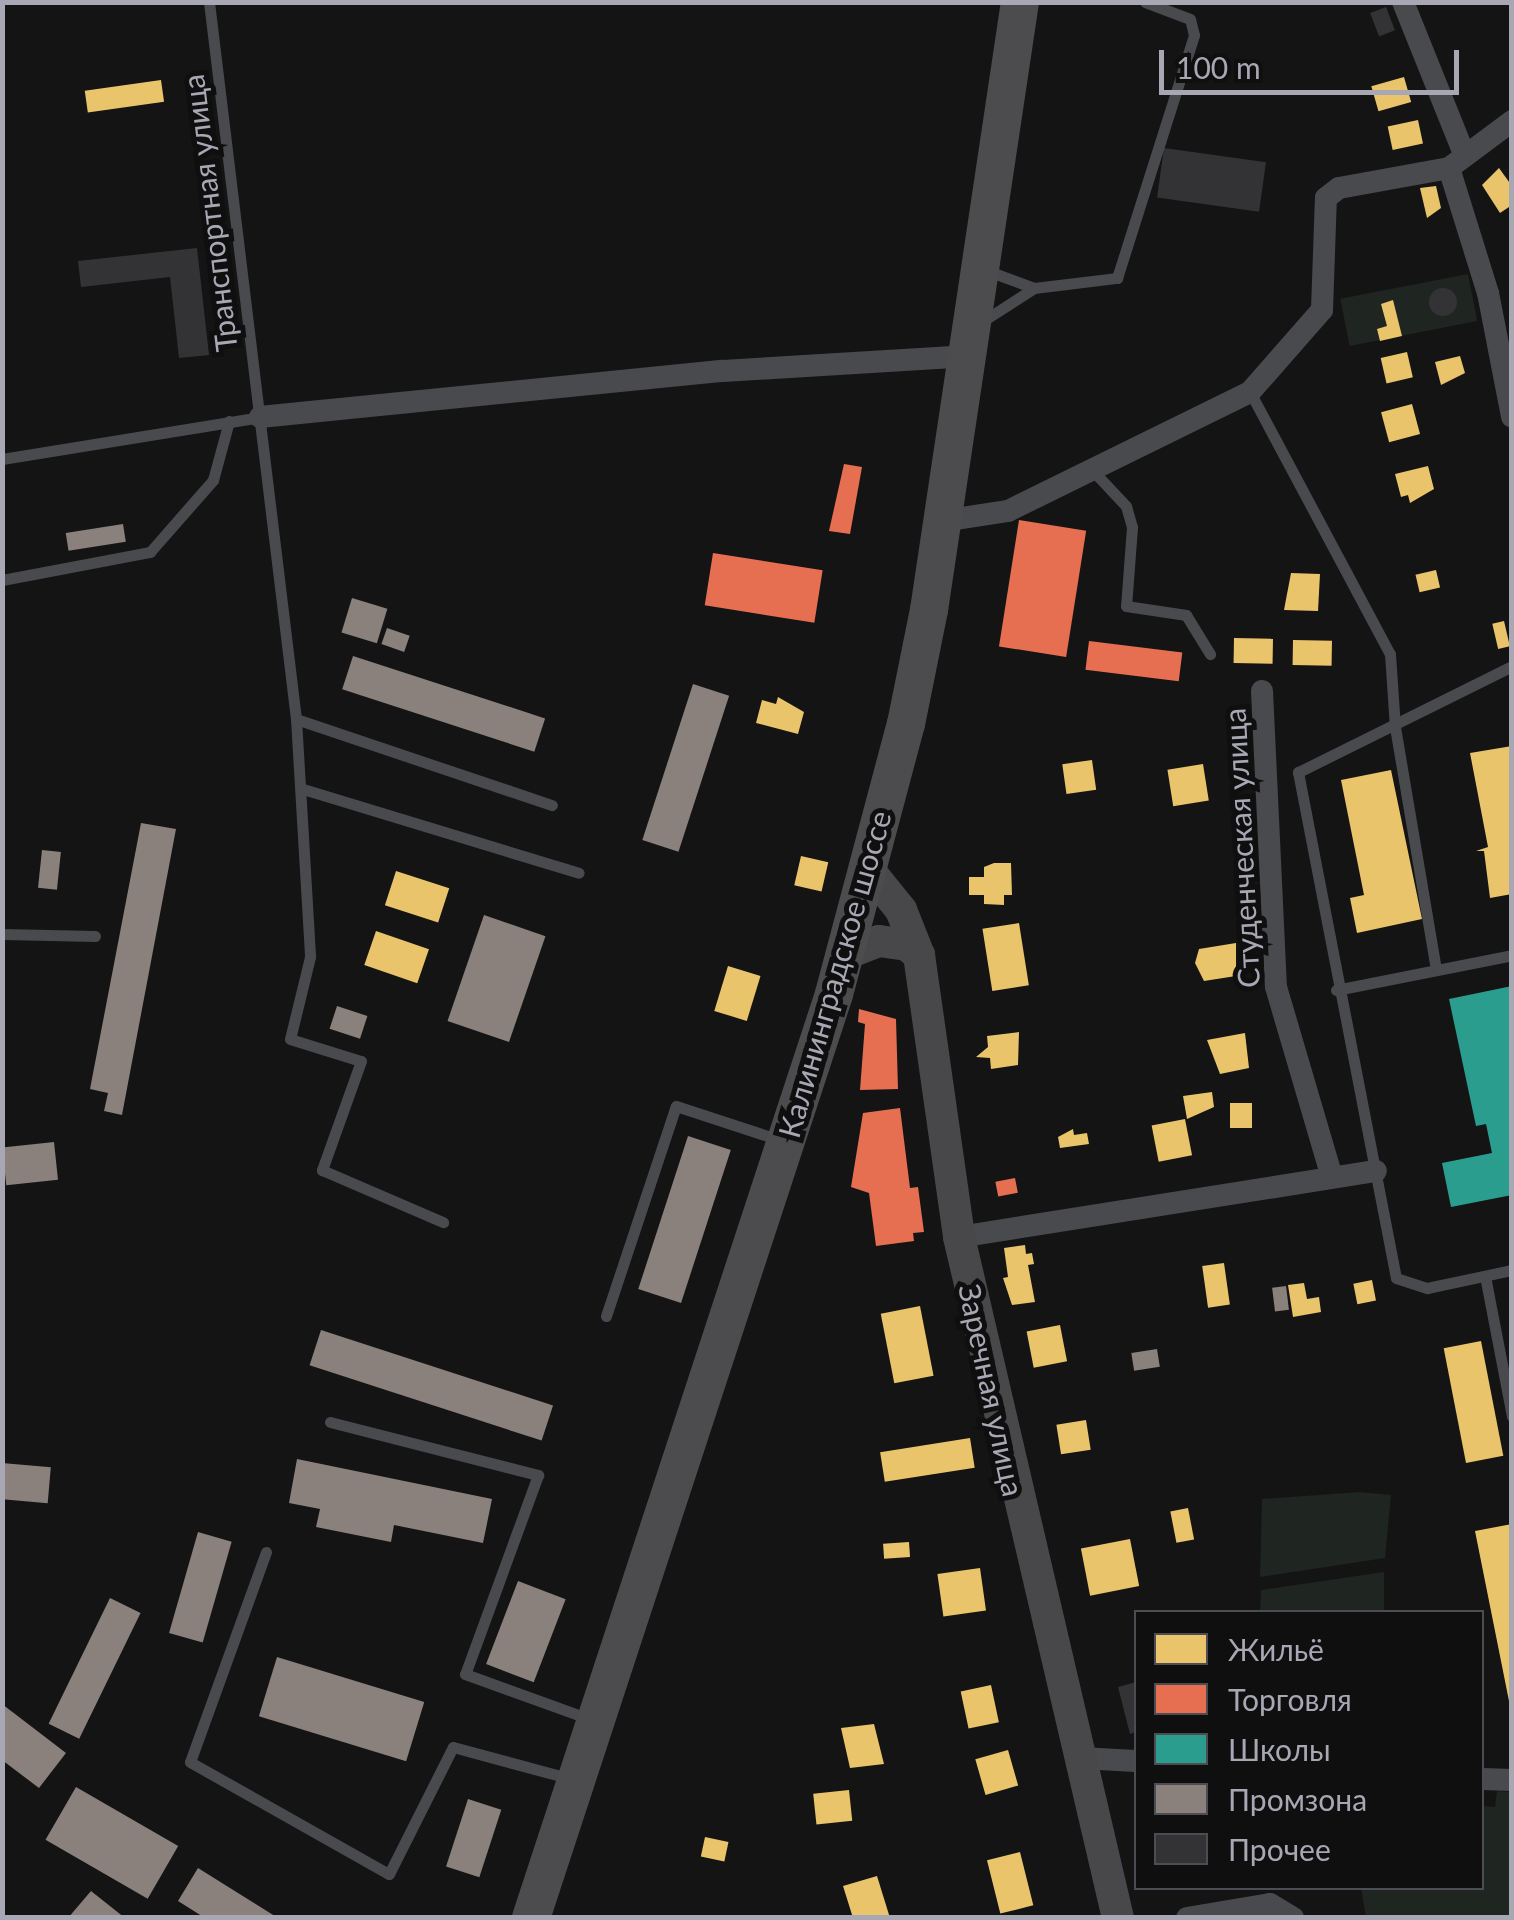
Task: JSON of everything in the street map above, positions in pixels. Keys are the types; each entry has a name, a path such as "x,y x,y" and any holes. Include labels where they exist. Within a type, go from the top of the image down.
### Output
{"main road":[{"name":"Калининградское шоссе","path":"531,1918 845,954 906,724 1023,11"},
{"name":"Заречная улица","path":"868,869 901,910 919,955 958,1237 1118,1918"},
{"path":"845,954 879,941 907,945 919,955"}],"street":[{"path":"1402,2 1456,161 1508,377 1512,417"},
{"path":"942,520 1008,511 1095,473 1250,392 1322,310 1326,198 1339,188 1456,161 1512,121"},
{"path":"260,418 968,342"},
{"name":"Студенческая улица","path":"1262,691 1276,988 1331,1174"},
{"path":"958,1237 1331,1174 1376,1171"},
{"path":"1080,1758 1134,1760"},
{"path":"1484,1778 1512,1780"},
{"path":"1187,1918 1270,1904 1292,1918"}],"lane":[{"name":"Транспортная улица","path":"209,2 304,789 310,958 290,1039 361,1061 322,1170 443,1222"},
{"path":"981,266 1011,284 1034,288 1106,282 1122,268 1194,35 1190,19 1145,2"},
{"path":"968,342 1034,288"},
{"path":"1250,392 1390,654 1395,727 1436,970"},
{"path":"2,459 260,418"},
{"path":"2,580 150,552 213,480 229,421"},
{"path":"1095,473 1126,506 1132,527 1126,606 1186,615 1210,654"},
{"path":"1512,666 1298,772 1336,990 1396,1278 1426,1288 1512,1270"},
{"path":"296,720 552,805"},
{"path":"304,789 578,873"},
{"path":"2,934 94,936"},
{"path":"1336,990 1512,955"},
{"path":"606,1316 676,1106 785,1141"},
{"path":"1486,1276 1512,1416"},
{"path":"330,1422 538,1475 465,1674 596,1722"},
{"path":"266,1552 190,1762 390,1874 453,1748 576,1780"}],"shaded area":[{"path":"1468,274 1477,321 1350,346 1340,299"},
{"path":"1360,1492 1391,1495 1385,1558 1260,1577 1262,1499"},
{"path":"1384,1572 1384,1610 1260,1610 1261,1590"},
{"path":"1497,1791 1511,1792 1511,1917 1366,1917 1361,1890 1484,1890 1484,1806 1495,1807"}],"building: Жильё":[{"path":"1404,77 1411,102 1378,111 1371,86"},
{"path":"161,80 164,102 88,113 85,91"},
{"path":"1418,120 1423,143 1393,150 1388,126"},
{"path":"1499,168 1512,186 1512,205 1500,213 1482,185"},
{"path":"1436,186 1441,208 1427,218 1420,188"},
{"path":"1393,300 1402,336 1380,341 1377,329 1387,326 1381,304"},
{"path":"1407,352 1413,377 1387,383 1381,358"},
{"path":"1460,356 1465,373 1441,385 1435,362"},
{"path":"1412,404 1420,434 1389,442 1381,412"},
{"path":"1428,466 1434,489 1410,503 1408,495 1401,497 1395,474"},
{"path":"1436,570 1440,588 1420,592 1416,575"},
{"path":"1291,573 1320,574 1318,611 1284,610"},
{"path":"1504,621 1510,646 1498,649 1492,624"},
{"path":"1234,638 1273,639 1273,664 1234,663"},
{"path":"1293,640 1332,641 1332,666 1293,665"},
{"path":"778,697 804,712 798,734 756,723 762,700 776,704"},
{"path":"1512,746 1512,894 1490,898 1484,851 1476,851 1488,847 1470,753"},
{"path":"1092,760 1096,790 1066,794 1062,764"},
{"path":"1203,764 1209,801 1173,806 1167,770"},
{"path":"1391,770 1422,919 1357,933 1350,898 1364,895 1341,780"},
{"path":"801,856 828,862 822,892 794,885"},
{"path":"1011,863 1012,895 1004,895 1004,905 984,904 984,895 969,895 969,877 984,877 984,867"},
{"path":"396,871 449,888 438,923 385,905"},
{"path":"1019,923 1029,985 992,991 982,929"},
{"path":"376,931 429,949 417,983 364,965"},
{"path":"1236,943 1236,976 1204,981 1195,963 1199,949"},
{"path":"728,966 761,976 747,1021 714,1011"},
{"path":"1019,1032 1018,1065 991,1069 990,1058 976,1057 988,1047 987,1036"},
{"path":"1245,1033 1249,1068 1220,1074 1207,1040"},
{"path":"1212,1092 1214,1107 1187,1119 1183,1096"},
{"path":"1230,1103 1252,1103 1252,1128 1230,1128"},
{"path":"1185,1119 1192,1155 1159,1162 1152,1125"},
{"path":"1073,1129 1074,1135 1087,1133 1089,1144 1060,1148 1058,1137"},
{"path":"1025,1245 1034,1264 1028,1265 1035,1302 1012,1305 1003,1278 1008,1277 1004,1248"},
{"path":"1224,1263 1230,1305 1208,1308 1202,1266"},
{"path":"1372,1280 1376,1301 1357,1304 1353,1284"},
{"path":"1304,1283 1307,1299 1319,1297 1321,1312 1293,1317 1288,1285"},
{"path":"920,1306 934,1376 894,1383 881,1314"},
{"path":"1060,1325 1067,1361 1034,1368 1027,1331"},
{"path":"1481,1341 1503,1456 1466,1463 1444,1348"},
{"path":"1086,1420 1091,1450 1061,1454 1056,1425"},
{"path":"970,1438 975,1468 885,1482 880,1452"},
{"path":"1188,1508 1194,1539 1176,1543 1170,1511"},
{"path":"1512,1524 1512,1706 1510,1706 1475,1531"},
{"path":"1130,1539 1139,1586 1090,1596 1081,1549"},
{"path":"909,1542 910,1557 884,1559 883,1544"},
{"path":"980,1568 986,1611 943,1617 937,1574"},
{"path":"991,1685 999,1722 969,1729 961,1691"},
{"path":"874,1724 884,1764 850,1768 841,1728"},
{"path":"1008,1750 1018,1786 986,1795 975,1759"},
{"path":"849,1790 852,1821 816,1825 813,1794"},
{"path":"705,1837 728,1842 724,1862 701,1857"},
{"path":"1020,1852 1033,1905 1000,1914 987,1860"},
{"path":"877,1876 890,1918 853,1918 843,1886"}],"building: Торговля":[{"path":"844,464 862,467 850,534 829,531"},
{"path":"1019,520 1086,531 1066,657 999,646"},
{"path":"713,553 823,570 814,623 705,605"},
{"path":"1089,641 1182,652 1179,681 1085,670"},
{"path":"859,1009 896,1019 898,1089 860,1090 865,1024 858,1022"},
{"path":"900,1108 910,1188 918,1187 924,1232 913,1233 914,1241 876,1246 869,1193 851,1187 863,1113"},
{"path":"1015,1178 1018,1193 998,1197 995,1182"}],"building: Школы":[{"path":"1512,986 1512,1195 1451,1207 1442,1163 1492,1153 1486,1124 1476,1126 1449,999"}],"building: Промзона":[{"path":"123,524 126,542 69,551 66,533"},
{"path":"352,598 387,609 377,643 341,632"},
{"path":"387,628 410,636 404,652 381,644"},
{"path":"353,656 545,718 534,752 342,689"},
{"path":"693,684 729,696 678,852 642,840"},
{"path":"141,823 176,829 122,1115 104,1111 108,1093 90,1089"},
{"path":"42,850 61,852 57,890 38,888"},
{"path":"484,915 545,936 509,1042 448,1021"},
{"path":"337,1006 367,1016 360,1039 330,1029"},
{"path":"688,1136 731,1150 681,1303 638,1289"},
{"path":"54,1142 58,1180 6,1185 2,1147"},
{"path":"1286,1286 1289,1310 1275,1312 1272,1288"},
{"path":"321,1330 553,1405 542,1441 310,1365"},
{"path":"1157,1349 1160,1367 1134,1371 1131,1353"},
{"path":"297,1459 492,1499 483,1543 394,1525 391,1542 316,1527 320,1509 289,1503"},
{"path":"2,1463 51,1467 48,1503 2,1499"},
{"path":"198,1532 232,1542 203,1643 169,1633"},
{"path":"518,1581 566,1599 534,1682 486,1664"},
{"path":"110,1598 141,1613 79,1739 49,1724"},
{"path":"277,1657 424,1702 406,1761 259,1716"},
{"path":"2,1704 66,1753 39,1788 2,1760"},
{"path":"76,1787 178,1846 148,1899 46,1840"},
{"path":"468,1799 501,1810 479,1877 446,1867"},
{"path":"198,1868 278,1918 205,1918 178,1901"},
{"path":"91,1891 125,1918 68,1918"}],"building: Прочее":[{"path":"1386,7 1395,30 1379,36 1370,13"},
{"path":"1164,148 1266,162 1259,212 1157,198"},
{"path":"197,248 209,355 179,358 170,277 81,287 78,261"},
{"path":"1443,288 1453,292 1457,302 1453,312 1443,316 1433,312 1429,302 1433,292"},
{"path":"1134,1683 1134,1733 1130,1734 1118,1687"}]}
